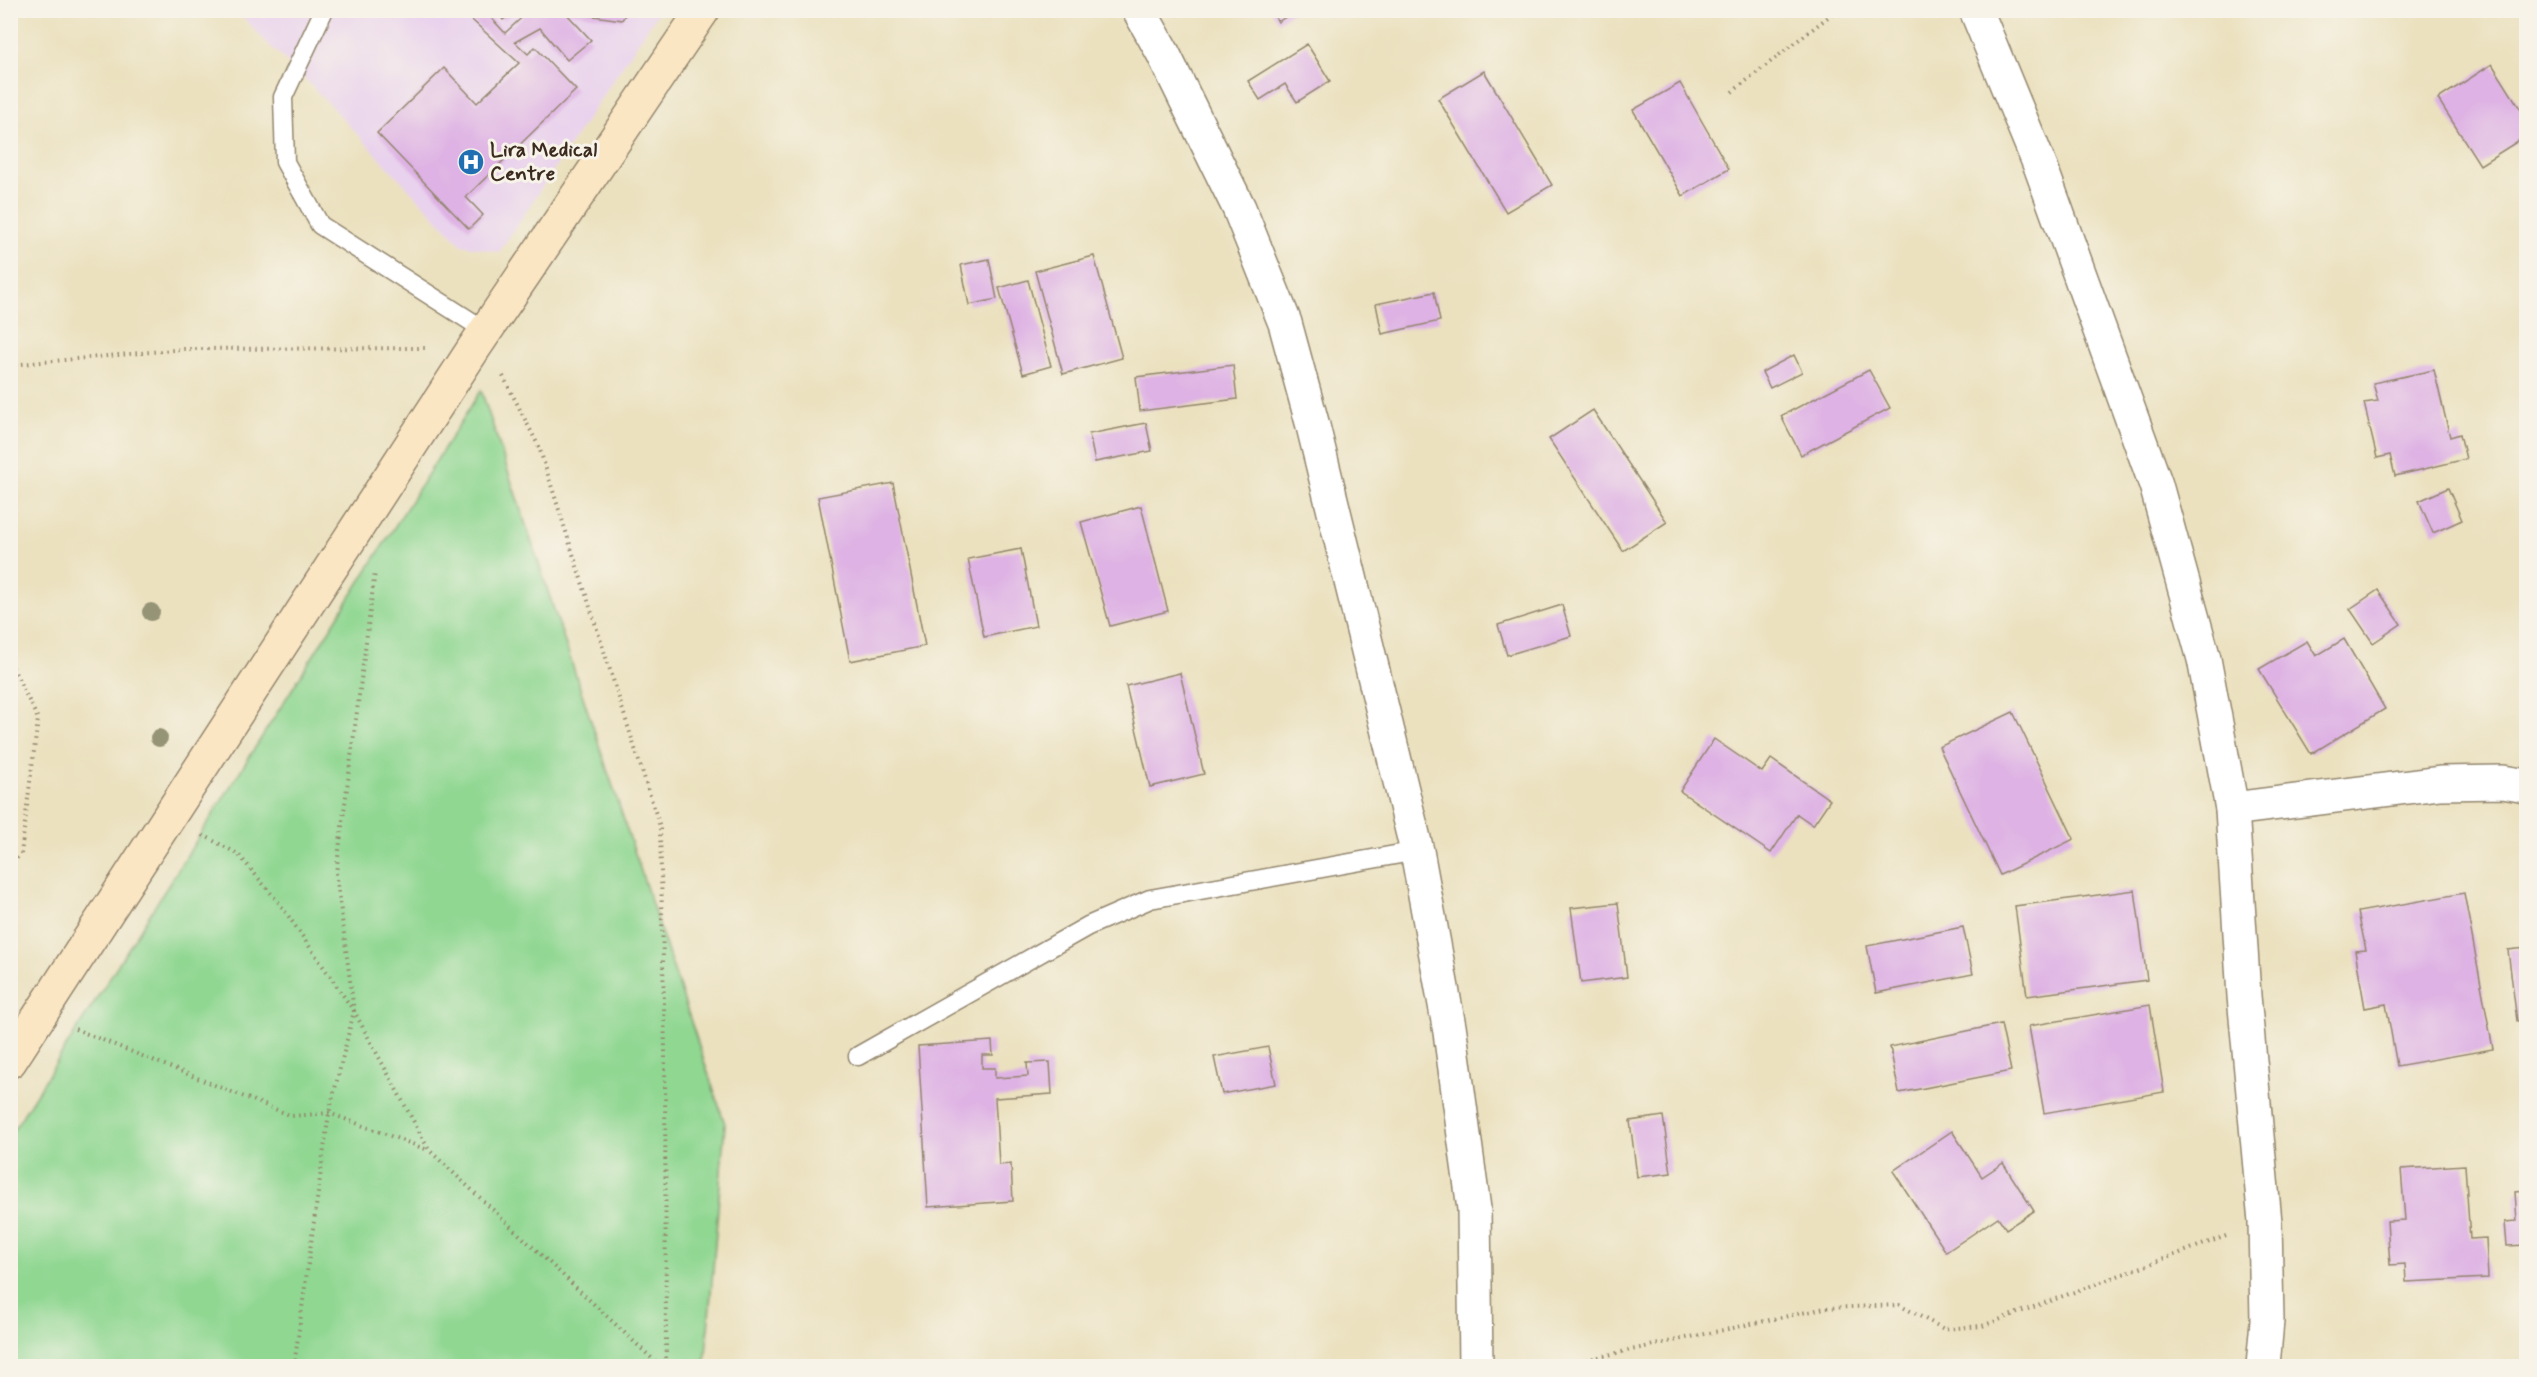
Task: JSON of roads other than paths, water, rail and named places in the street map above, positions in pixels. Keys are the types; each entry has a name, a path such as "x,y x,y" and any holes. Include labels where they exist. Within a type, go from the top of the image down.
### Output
{"street":[{"path":"10,1061 480,339 703,10"},
{"path":"1139,10 1163,53 1239,208 1285,323 1313,426 1417,851 1450,1032 1474,1209 1476,1366"},
{"path":"1976,10 2041,168 2156,485 2204,659 2232,809 2244,996 2265,1222 2267,1321 2263,1366"},
{"path":"2232,809 2440,783 2503,782 2526,786"}],"lane":[{"path":"324,10 283,97 285,162 320,225 480,339"},
{"path":"858,1056 1088,926 1150,899 1417,851"}],"place":[{"name":"Lira Medical Centre","path":"471,162"}]}
